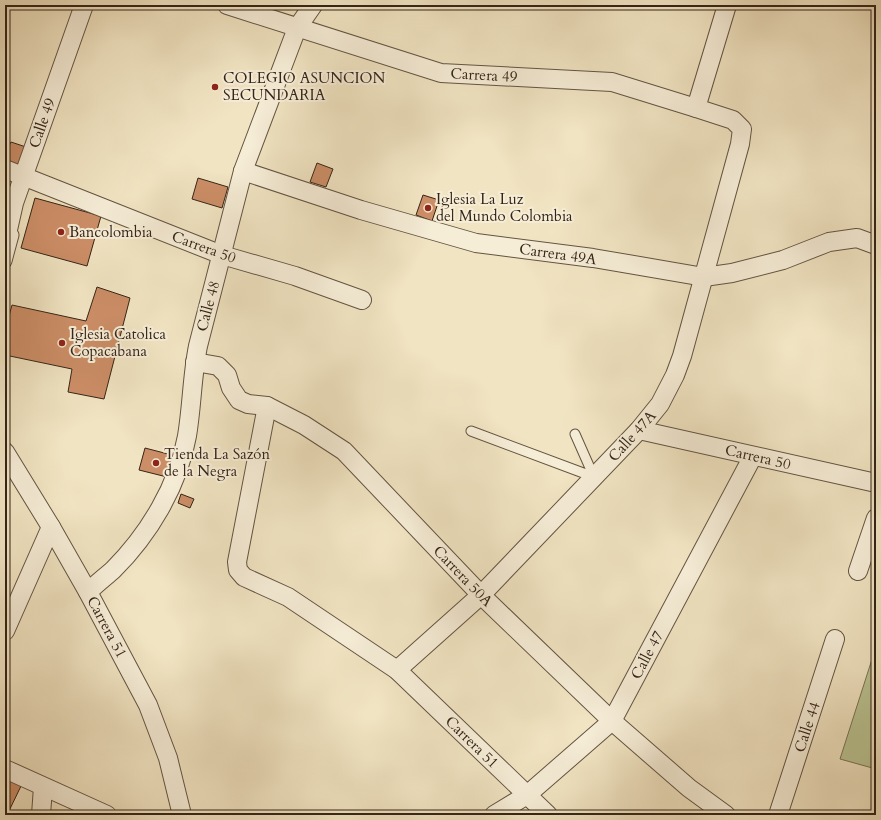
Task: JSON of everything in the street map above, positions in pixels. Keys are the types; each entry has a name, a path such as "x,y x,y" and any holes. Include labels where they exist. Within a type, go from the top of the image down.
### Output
{"street":[{"name":"Calle 49","path":"5,243 10,201 26,177 84,5"},
{"name":"Carrera 49","path":"227,5 441,73 612,82 732,120 742,128"},
{"name":"Calle 48","path":"88,592 113,569 140,538 159,512 175,480 187,437 195,362 243,171 297,28 313,5"},
{"path":"696,108 727,5"},
{"name":"Calle 47A","path":"397,670 481,595 639,430 660,404 682,356 740,144 742,128"},
{"name":"Carrera 50","path":"5,169 222,255 294,276 362,300"},
{"name":"Carrera 49A","path":"243,171 361,210 476,243 593,258 704,277 732,273 782,260 829,242 856,238 876,245"},
{"path":"5,261 26,177"},
{"name":"Carrera 50A","path":"195,362 218,366 228,376 231,388 239,400 248,404 267,406 304,425 344,451 481,595 612,721 717,813"},
{"name":"Carrera 51","path":"267,406 237,562 238,570 244,577 288,597 397,670 548,815"},
{"name":"Carrera 50","path":"639,430 876,483"},
{"name":"Carrera 51","path":"5,452 51,527 88,592 148,705 168,758 182,815"},
{"name":"Calle 47","path":"494,815 527,795 612,721 753,456"},
{"path":"858,571 876,518"},
{"path":"5,631 51,527"},
{"name":"Calle 44","path":"778,815 835,638"},
{"path":"5,769 107,815"},
{"path":"41,815 44,787"}],"lane":[{"path":"471,432 594,477"},
{"path":"575,434 594,477"}],"green space":[{"path":"874,653 876,653 876,769 840,759"}],"building":[{"path":"11,142 29,148 21,167 5,161 5,153"},
{"path":"317,163 333,169 326,187 310,182"},
{"path":"198,178 228,187 222,208 192,199"},
{"name":"Iglesia La Luz del Mundo Colombia","path":"423,195 439,200 432,221 416,215"},
{"name":"Bancolombia","path":"35,198 101,216 87,266 21,248"},
{"name":"Iglesia Catolica Copacabana","path":"97,287 130,298 104,399 68,392 72,369 5,355 5,331 12,305 86,321"},
{"name":"Tienda La Sazón de la Negra","path":"145,448 172,455 167,477 139,470"},
{"path":"181,494 194,499 190,508 178,503"},
{"path":"5,777 22,784 7,815 5,815"}],"place":[{"name":"COLEGIO ASUNCION SECUNDARIA","path":"215,87"},
{"name":"Iglesia La Luz del Mundo Colombia","path":"428,208"},
{"name":"Bancolombia","path":"61,232"},
{"name":"Iglesia Catolica Copacabana","path":"62,343"},
{"name":"Tienda La Sazón de la Negra","path":"156,463"}]}
